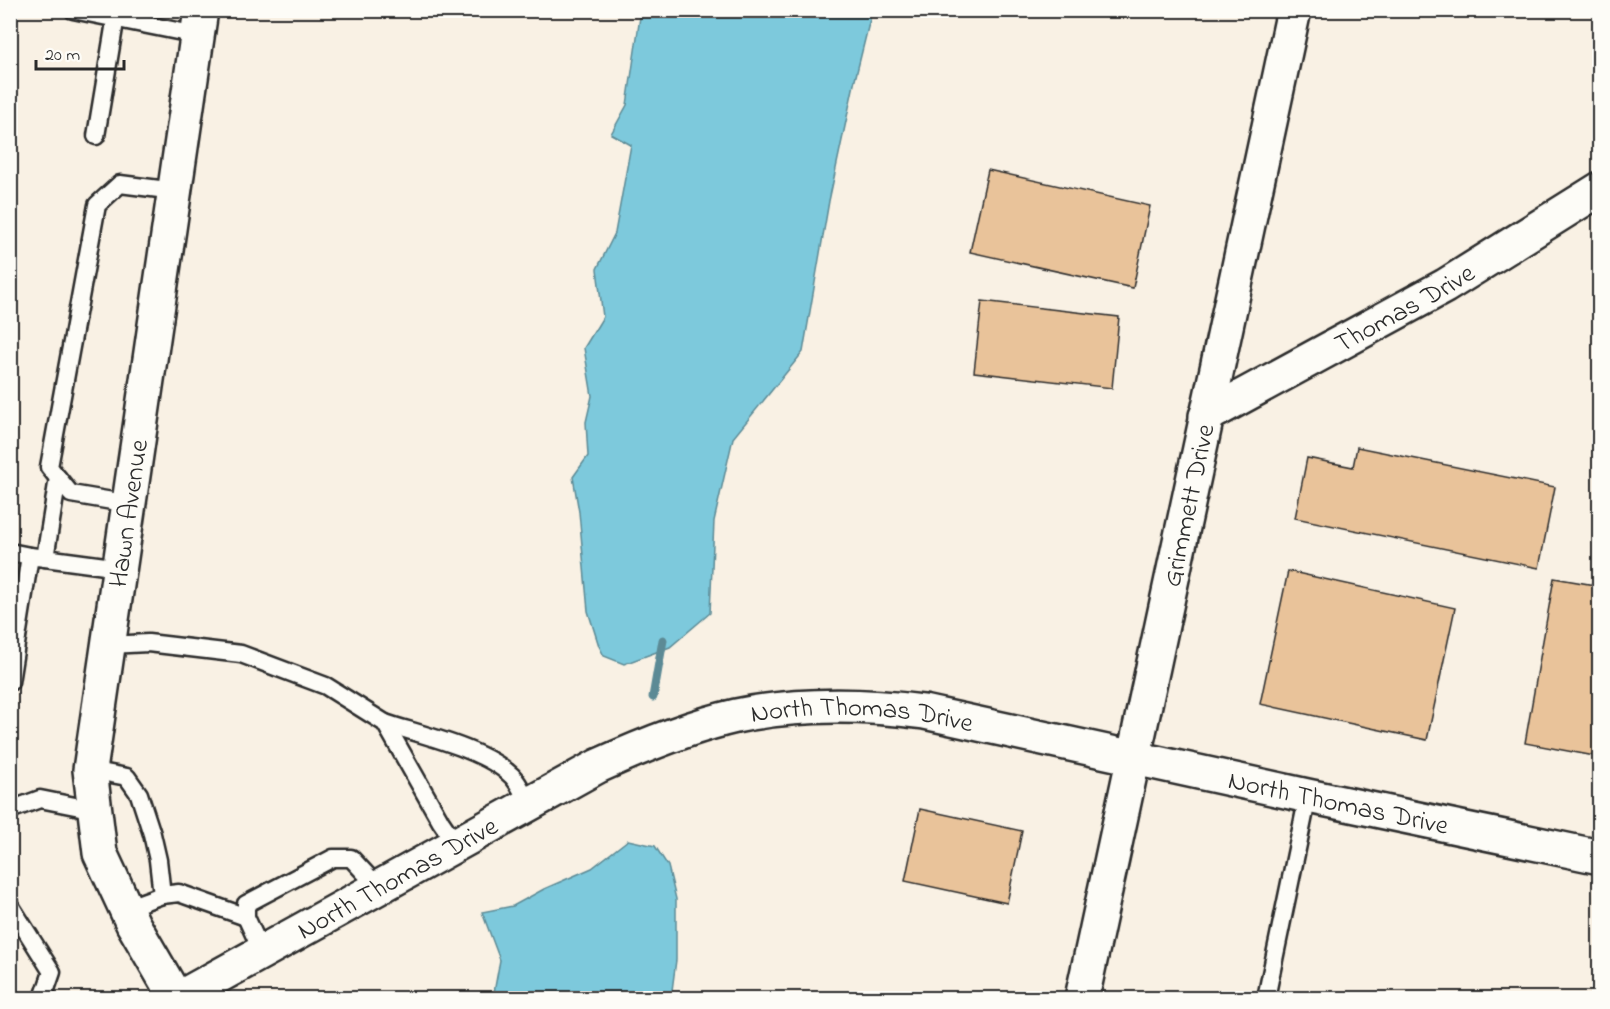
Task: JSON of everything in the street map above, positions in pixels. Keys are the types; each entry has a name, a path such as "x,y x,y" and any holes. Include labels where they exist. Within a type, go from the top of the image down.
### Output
{"street":[{"name":"Grimmett Drive","path":"1082,999 1294,10"},
{"name":"Hawn Avenue","path":"177,999 133,924 100,853 90,770 199,23"},
{"name":"Thomas Drive","path":"1206,416 1445,286 1599,189"},
{"name":"North Thomas Drive","path":"177,999 598,766 642,746 689,729 736,716 773,710 830,705 887,707 924,712 1599,857"}],"lane":[{"path":"73,10 199,23"},
{"path":"96,136 116,15"},
{"path":"129,504 71,494 49,467 97,205 120,184 175,191"},
{"path":"10,682 58,478"},
{"path":"10,552 120,568"},
{"path":"109,645 148,643 241,654 326,686 385,723 451,743 495,763 514,777 529,804"},
{"path":"385,723 441,822 456,844"},
{"path":"90,770 127,777 139,794 158,860 162,895"},
{"path":"1266,999 1308,796"},
{"path":"10,810 40,799 95,810"},
{"path":"262,952 246,917 246,904 333,858 351,858 379,888"},
{"path":"126,908 162,895 179,892 246,917"},
{"path":"10,905 52,972 43,999"}],"water":[{"path":"641,10 872,11 829,201 803,352 733,438 714,521 710,613 670,647 624,664 604,656 588,611 579,512 573,477 588,456 586,422 592,396 584,348 603,317 597,269 615,233 631,145 611,134 627,105"},
{"path":"628,840 655,846 668,866 676,899 676,960 671,998 493,998 500,960 482,912 513,906 544,889 592,868"}],"building":[{"path":"988,170 1150,206 1133,288 970,252"},
{"path":"982,301 1119,317 1112,388 974,372"},
{"path":"1357,447 1555,487 1539,568 1295,518 1307,458 1353,467"},
{"path":"1288,571 1455,608 1427,740 1260,704"},
{"path":"1554,578 1600,586 1600,757 1525,743"},
{"path":"920,809 1022,831 1007,903 905,881"}],"waterway":[{"path":"653,697 663,640"}]}
